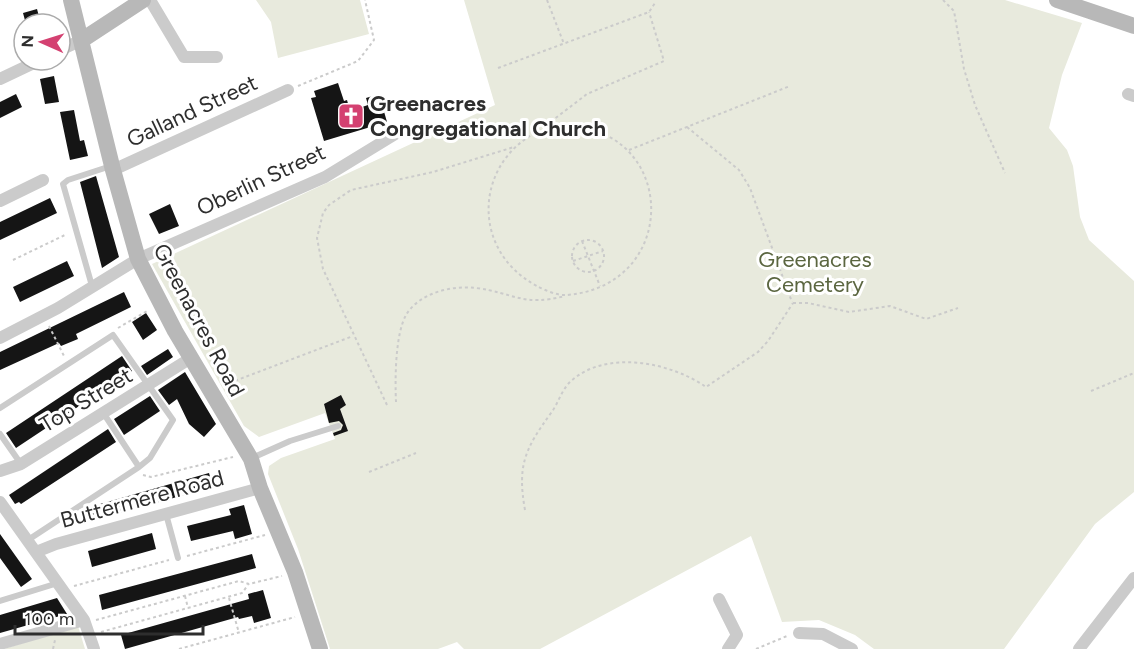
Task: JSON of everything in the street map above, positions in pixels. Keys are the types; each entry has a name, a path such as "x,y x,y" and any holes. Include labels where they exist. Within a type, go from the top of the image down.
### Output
{"street":[{"name":"Greenacres Road","path":"72,0 112,168 138,259 160,303 249,455 260,488 295,572 320,649"},
{"path":"72,45 143,0"},
{"path":"150,0 184,57 217,57"},
{"path":"1057,0 1134,26"},
{"path":"0,79 15,72"},
{"name":"Galland Street","path":"112,168 288,90"},
{"name":"Oberlin Street","path":"1,336 44,316 138,259 325,177 397,132"},
{"path":"0,201 43,180"},
{"name":"Top Street","path":"0,471 21,464 148,387 191,357"},
{"name":"Buttermere Road","path":"36,552 56,544 260,488"},
{"path":"0,502 84,621 94,649"},
{"path":"1079,649 1134,578"},
{"path":"719,599 737,635 728,649"},
{"path":"0,644 84,621"},
{"path":"799,633 823,634 852,649"}],"lane":[{"path":"93,287 63,184 68,180 112,168"},
{"path":"0,408 113,334 173,420 150,458 28,541"},
{"path":"104,414 139,467"},
{"path":"249,455 338,426"},
{"path":"0,434 21,464"},
{"path":"166,514 178,558"},
{"path":"0,601 58,583"}],"path":[{"path":"288,90 358,60 374,40 365,0"},
{"path":"547,0 564,44"},
{"path":"943,0 954,11 964,69 975,105 1005,173"},
{"path":"498,68 649,12 655,3"},
{"path":"552,126 552,120 587,94 661,65 663,55 649,12"},
{"path":"629,150 790,86"},
{"path":"396,402 395,382 402,326 407,314 420,301 444,289 464,287 491,290 533,302 565,296 600,286 611,281 632,263 650,230 651,191 642,168 629,150 599,131 574,126 552,126 526,138 516,146 494,179 486,204 491,230 498,249 509,265 522,278 541,288 565,296"},
{"path":"687,127 727,158 744,179 793,303"},
{"path":"387,405 353,336 318,254 318,225 328,205 351,190 366,184 433,172 516,146"},
{"path":"13,260 76,230"},
{"path":"582,241 600,286"},
{"path":"582,241 592,241 603,251 601,265 593,271 579,269 573,261 575,247 582,241"},
{"path":"573,261 603,251"},
{"path":"113,334 114,330 160,303"},
{"path":"793,303 808,303 849,312 890,306 926,319 958,308"},
{"path":"525,510 521,475 525,453 570,382 592,368 633,363 653,365 682,373 706,387 758,352 793,303"},
{"path":"44,316 69,364"},
{"path":"224,385 353,336"},
{"path":"1091,391 1134,373"},
{"path":"369,472 416,453"},
{"path":"139,467 144,477 151,477 249,455"},
{"path":"84,621 239,581 249,584 295,572"},
{"path":"90,635 242,593 249,584"},
{"path":"185,596 188,608"},
{"path":"229,597 239,633"},
{"path":"179,649 309,613"},
{"path":"756,649 780,638 799,633"}],"green space":[{"path":"256,0 360,0 369,34 278,58 271,22"},
{"name":"Greenacres Cemetery","path":"464,0 1005,0 1082,23 1062,75 1049,128 1067,150 1073,166 1080,217 1089,240 1134,281 1134,492 1095,524 1004,649 874,649 855,635 819,620 782,622 751,536 540,649 464,649 457,642 438,649 330,649 298,549 268,474 269,466 281,458 335,439 325,413 259,437 244,426 152,264 495,105"},
{"path":"78,626 85,649 4,649"}],"building":[{"path":"54,76 59,102 45,104 40,79"},
{"name":"Greenacres Congregational Church","path":"338,83 350,111 368,105 366,98 379,94 387,122 324,141 311,98 316,97 314,91"},
{"path":"16,94 22,107 0,118 0,102"},
{"path":"74,110 80,141 84,140 88,156 70,160 60,112"},
{"path":"96,176 119,257 102,268 80,182"},
{"path":"50,198 57,213 0,240 0,222"},
{"path":"170,204 179,226 159,234 149,214"},
{"path":"67,261 74,276 20,302 13,287"},
{"path":"124,292 131,307 76,334 78,339 61,346 59,343 0,370 0,352"},
{"path":"146,313 157,330 143,340 132,322"},
{"path":"168,349 173,357 147,375 141,366"},
{"path":"122,356 132,371 16,448 6,433"},
{"path":"185,372 216,424 204,437 189,424 177,399 169,405 158,390"},
{"path":"341,395 346,405 340,409 348,431 334,436 333,433 341,430 343,425 339,421 329,423 324,404"},
{"path":"150,396 160,411 124,435 114,419"},
{"path":"108,429 116,442 21,504 19,502 15,504 9,495"},
{"path":"209,473 213,487 87,522 83,510 86,508"},
{"path":"244,505 252,534 235,539 233,531 191,541 187,526 231,515 229,509"},
{"path":"152,533 156,549 92,567 88,551"},
{"path":"0,534 32,579 21,587 0,558"},
{"path":"252,554 256,568 102,610 99,595"},
{"path":"263,590 271,618 254,623 252,616 239,619 238,617 125,649 121,635 249,599 248,594"},
{"path":"57,598 67,614 0,633 0,615"}],"place":[{"name":"Greenacres Congregational Church","path":"351,116"}]}
